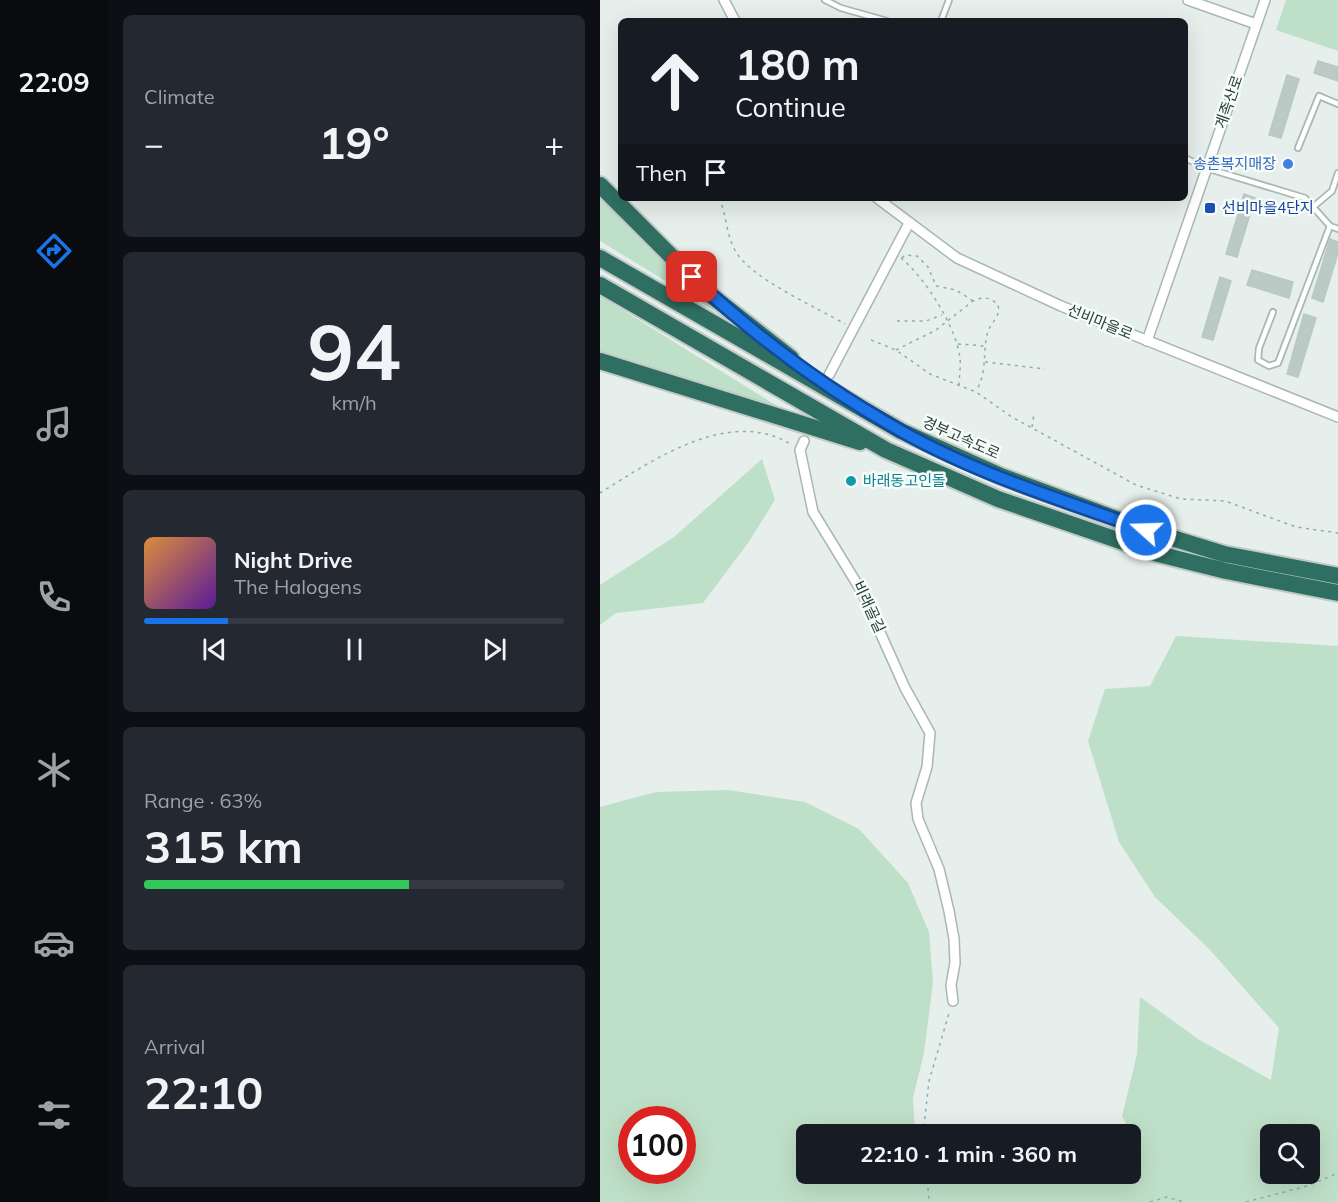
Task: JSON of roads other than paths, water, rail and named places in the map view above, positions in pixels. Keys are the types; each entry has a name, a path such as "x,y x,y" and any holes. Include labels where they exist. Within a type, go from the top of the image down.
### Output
{"highway":[{"path":"600,185 674,260 741,321 820,380 901,431"},
{"name":"경부고속도로","path":"600,258 901,431 1001,476 1146,530 1224,554 1338,576"},
{"path":"600,285 886,450"},
{"path":"600,361 886,450 998,499 1158,554 1226,571 1338,593"}],"street":[{"path":"724,0 733,18"},
{"path":"1188,0 1256,24"},
{"name":"계족산로","path":"1147,341 1265,0"},
{"name":"선비마을로","path":"881,201 957,258 1051,302 1338,417"},
{"path":"829,375 909,223"},
{"name":"비래골길","path":"802,445 813,512 862,592 905,688 930,733 927,767 922,775 916,803 918,819 939,869 949,911 954,951 951,985 953,1001"}],"lane":[{"path":"825,0 841,8 876,18"},
{"path":"942,18 949,0"},
{"path":"1298,148 1319,96 1338,104"},
{"path":"1188,159 1206,168 1305,198 1330,226 1338,229"},
{"path":"1313,207 1332,191 1338,173"},
{"path":"1273,312 1259,348 1258,360 1269,366 1278,363 1330,226"}],"place":[{"name":"송촌복지매장","path":"1288,164"},
{"name":"선비마을4단지","path":"1210,208"},
{"name":"바래동고인돌","path":"851,481"}]}
